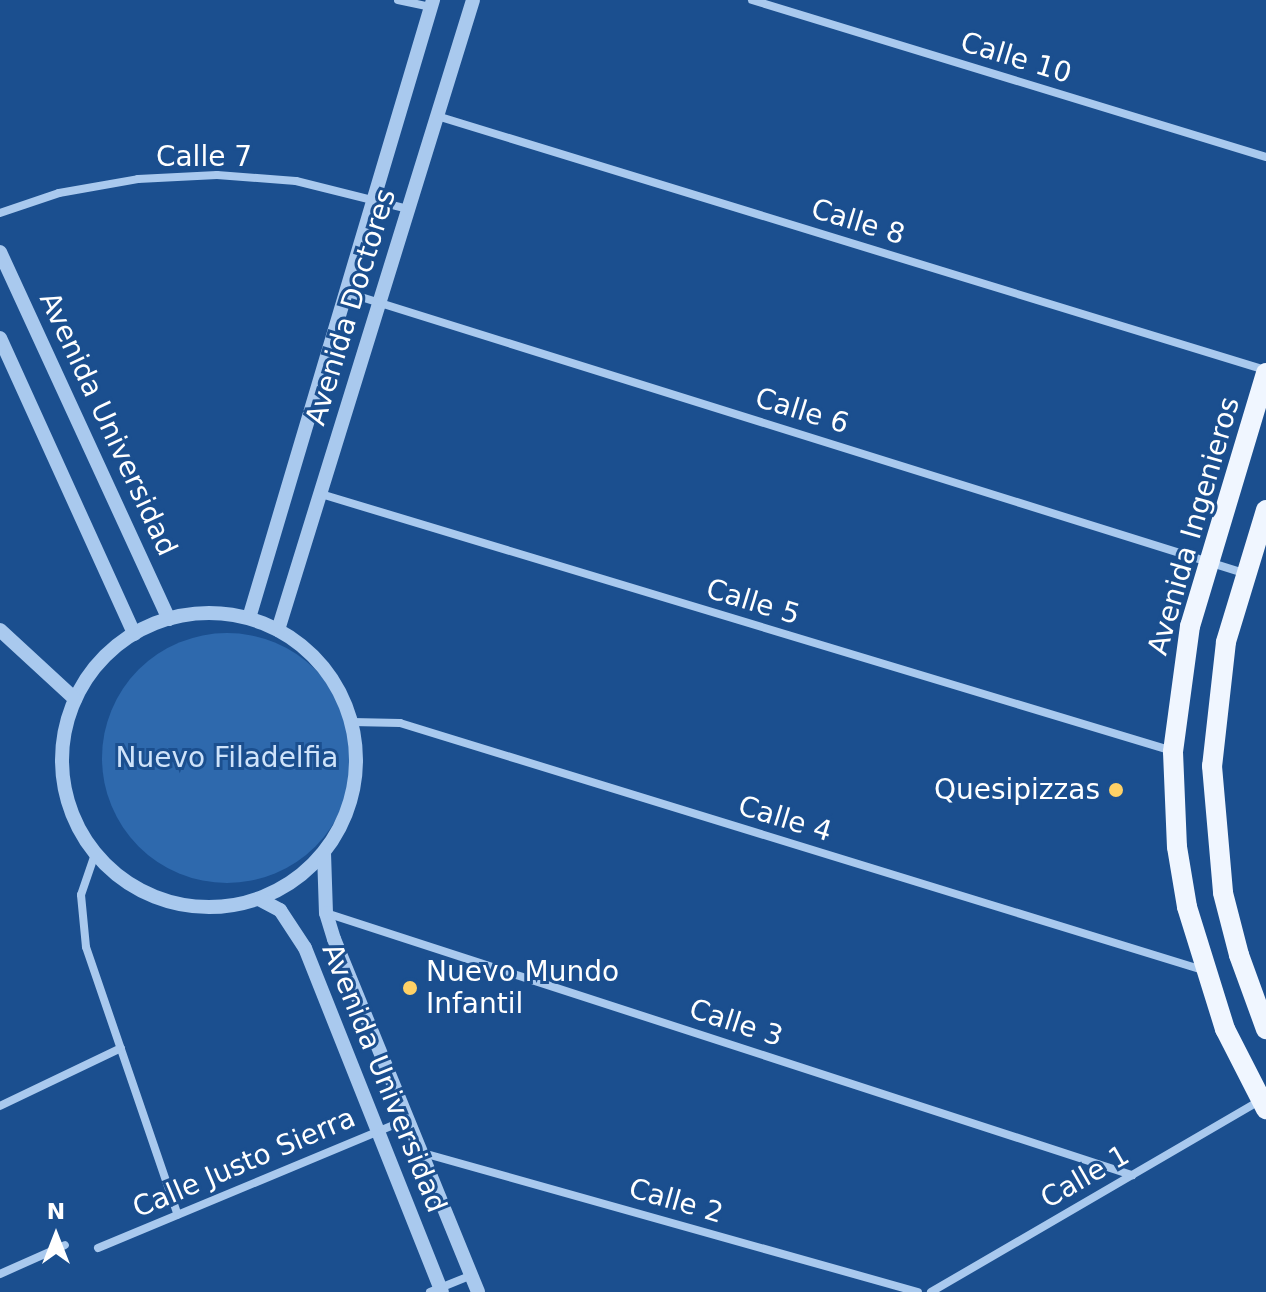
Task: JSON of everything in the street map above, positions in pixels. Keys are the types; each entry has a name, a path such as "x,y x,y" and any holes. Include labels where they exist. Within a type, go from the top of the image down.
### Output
{"main road":[{"name":"Avenida Ingenieros","path":"1265,1101 1204,971 1177,847 1173,752 1190,626 1266,372"},
{"path":"1266,510 1245,573 1216,707 1215,835 1239,955 1266,1029"}],"street":[{"path":"398,0 432,4"},
{"name":"Avenida Doctores","path":"278,630 473,0"},
{"name":"Calle 10","path":"752,0 1266,157"},
{"name":"Avenida Doctores","path":"249,618 432,4"},
{"name":"Calle 8","path":"437,116 1266,372"},
{"name":"Calle 7","path":"0,213 59,193 138,179 217,175 296,181 408,209"},
{"name":"Avenida Universidad","path":"0,252 169,619"},
{"name":"Calle 6","path":"345,292 1245,573"},
{"path":"0,338 134,634"},
{"name":"Calle 5","path":"321,494 1173,752"},
{"path":"223,613 249,618 278,630 325,668 352,722 357,756 354,791 324,853 295,880 259,899 224,907 164,899 121,878 95,854 73,816 61,762 75,699 90,673 134,634 169,619 223,613"},
{"path":"0,630 75,699"},
{"name":"Calle 4","path":"352,722 400,723 1204,971"},
{"name":"Avenida Universidad","path":"324,853 326,913 478,1292"},
{"path":"95,854 81,895 81,923 178,1215"},
{"name":"Avenida Universidad","path":"259,899 280,910 305,948 437,1291"},
{"name":"Calle 3","path":"326,913 1132,1175"},
{"path":"0,1106 121,1048"},
{"name":"Calle 1","path":"931,1292 1265,1101"},
{"name":"Calle Justo Sierra","path":"98,1248 408,1119"},
{"name":"Calle 2","path":"423,1153 918,1292"},
{"path":"0,1274 65,1245"},
{"path":"437,1291 472,1275"}],"green space":[{"name":"Nuevo Filadelfia","path":"215,633 239,633 275,642 316,669 343,710 350,734 350,782 343,806 316,847 275,874 239,883 215,883 179,874 138,847 111,806 102,770 102,746 111,710 138,669 179,642"}],"place":[{"name":"Quesipizzas","path":"1116,790"},
{"name":"Nuevo Mundo Infantil","path":"410,988"}]}
